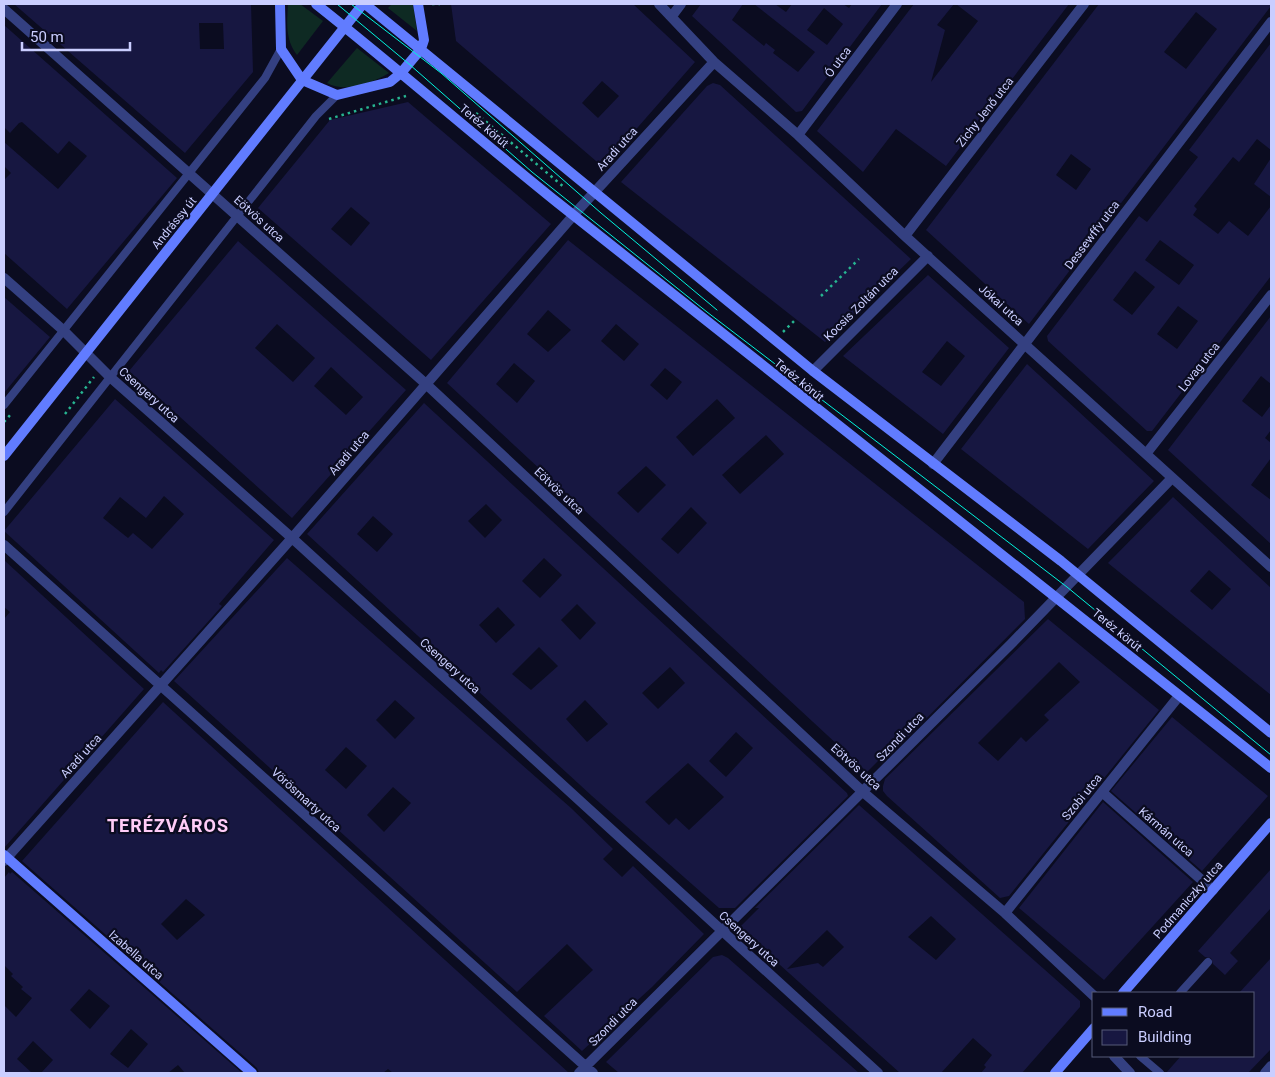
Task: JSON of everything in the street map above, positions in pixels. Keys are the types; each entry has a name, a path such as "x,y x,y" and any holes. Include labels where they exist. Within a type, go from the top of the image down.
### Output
{"main road":[{"path":"280,4 281,49 302,80 336,95 390,82 401,73 420,49 424,40 418,4"},
{"name":"Teréz körút","path":"316,4 574,216 953,519 1271,768"},
{"name":"Teréz körút","path":"364,4 775,340 1078,576 1271,733"},
{"name":"Andrássy út","path":"4,456 364,4"},
{"name":"Podmaniczky utca","path":"1124,992 1271,823"},
{"name":"Izabella utca","path":"5,858 252,1073"},
{"path":"1055,1073 1092,1030"}],"street":[{"name":"Jókai utca","path":"659,4 714,62 798,135 905,236 1271,566"},
{"path":"672,16 681,4"},
{"name":"Ó utca","path":"798,135 897,4"},
{"name":"Zichy Jenő utca","path":"905,236 1084,4"},
{"name":"Eötvös utca","path":"4,9 426,384 863,792 1005,913 1092,994"},
{"name":"Dessewffy utca","path":"933,464 1271,22"},
{"name":"Aradi utca","path":"5,858 292,538 594,193 714,62"},
{"name":"Kocsis Zoltán utca","path":"813,370 928,256"},
{"name":"Csengery utca","path":"4,278 63,330 110,377 292,538 878,1073"},
{"name":"Lovag utca","path":"1146,454 1271,296"},
{"name":"Szondi utca","path":"586,1071 721,931 863,792 1078,576 1172,478"},
{"name":"Vörösmarty utca","path":"4,545 586,1071"},
{"name":"Szobi utca","path":"1005,913 1179,696"},
{"name":"Kármán utca","path":"1102,792 1213,890"},
{"path":"1115,1057 1130,1073"},
{"path":"1265,1073 1271,1066"}],"lane":[{"name":"Andrássy út","path":"4,405 265,78 281,49"},
{"path":"4,512 316,116 336,95"},
{"path":"1181,992 1208,962"},
{"path":"1141,1057 1160,1073"}],"path":[{"path":"432,5 440,4"},
{"path":"324,121 406,96"},
{"path":"474,110 564,188"},
{"path":"821,296 859,259"},
{"path":"775,340 796,319"}],"green space":[{"path":"288,4 300,4 323,21 297,55 290,43 287,24"},
{"path":"392,4 413,4 417,31 388,8"},
{"path":"357,48 389,73 359,86 342,87 327,83"}],"building":[{"path":"14,4 251,4 253,72 185,153","holes":["199,23 223,23 224,49 200,49"]},
{"path":"451,4 633,4 695,62 603,167 456,41","holes":["602,81 619,96 598,118 582,103"]},
{"path":"701,4 743,4 732,20 764,46 766,43 775,50 773,53 798,72 815,52 754,4 775,4 786,12 792,4 843,4 849,8 852,4 882,4 802,111 796,112 692,16","holes":["824,8 843,24 827,45 807,30"]},
{"path":"914,4 954,4 937,25 945,30 931,82 978,21 956,4 1069,4 946,166 896,129 863,172 817,131"},
{"path":"1099,4 1271,4 1029,324 926,230","holes":["1196,12 1217,29 1186,69 1164,52","1071,154 1091,169 1076,190 1056,175"]},
{"path":"4,25 177,178 67,309 4,253 4,180 11,173 4,166 4,142 58,189 87,156 69,141 58,154 22,122 10,133 4,127"},
{"path":"1271,43 1271,150 1257,139 1239,162 1233,157 1194,206 1197,209 1193,215 1218,234 1229,221 1248,236 1271,206 1271,276 1152,431 1147,431 1048,341 1047,336 1139,216 1147,222 1198,157 1189,150","holes":["1160,240 1194,265 1179,285 1145,260","1135,271 1155,287 1132,315 1113,300","1178,306 1198,321 1177,349 1157,334"]},
{"path":"713,83 720,85 911,259 825,342 621,182 707,86"},
{"path":"408,102 551,224 431,360 258,208 330,120","holes":["351,207 370,223 351,246 331,229"]},
{"path":"1271,158 1271,197 1254,184"},
{"path":"568,240 1024,602 1025,619 894,751 896,743 867,772 447,383","holes":["548,310 571,330 548,352 527,334","616,324 639,344 624,361 601,341","514,363 535,381 517,403 496,384","665,368 682,382 667,400 650,385","717,399 735,418 693,456 676,437","766,435 784,454 740,494 722,475","646,466 666,485 638,513 617,493","691,507 707,523 678,554 661,539"]},
{"path":"238,241 406,390 292,518 129,371","holes":["277,324 315,358 293,382 255,348","331,367 363,397 346,415 314,386"]},
{"path":"928,275 1009,348 943,434 843,356","holes":["947,341 965,356 941,386 922,372"]},
{"path":"4,297 50,337 4,393"},
{"path":"1271,316 1271,384 1261,376 1242,401 1262,417 1271,405 1271,430 1265,438 1271,443 1271,458 1251,485 1271,500 1271,544 1168,450"},
{"path":"1027,364 1154,481 1088,549 961,449"},
{"path":"115,399 274,540 219,604 222,606 163,672 161,670 159,673 4,531","holes":["164,496 184,514 152,549 133,533 128,538 103,518 120,497 146,518"]},
{"path":"424,403 847,793 848,796 735,908 719,908 592,796 307,534","holes":["486,504 502,520 485,538 468,521","373,516 393,534 377,552 357,534","544,558 562,575 540,598 522,581","577,604 596,623 580,640 561,620","498,607 515,625 496,643 479,625","539,647 558,666 531,690 512,674","670,667 685,683 658,709 642,693","585,700 608,724 587,742 566,719","736,732 753,748 726,777 709,761","688,763 724,797 689,830 676,818 669,825 645,802"]},
{"path":"1173,497 1271,588 1271,695 1108,563","holes":["1209,570 1231,589 1212,610 1190,591"]},
{"path":"287,558 571,808 613,849 603,859 622,877 633,866 704,934 652,987 582,1051 544,1016 593,970 567,944 517,992 174,681","holes":["395,700 415,718 395,739 376,720","346,747 367,766 346,789 325,770","393,787 411,803 384,832 367,815"]},
{"path":"4,560 144,689 4,848 4,619 10,612 4,607"},
{"path":"1048,619 1159,710 1009,896 1000,898 887,796 883,791 885,779","holes":["1059,662 1080,682 1044,715 1049,720 1026,742 1021,737 998,761 978,743"]},
{"path":"163,702 569,1073 393,1073 388,1069 383,1073 259,1073 257,1068 22,861","holes":["186,899 205,915 177,940 161,924"]},
{"path":"1172,717 1268,796 1202,871 1111,791"},
{"path":"1103,802 1193,882 1104,980 1019,908"},
{"path":"859,805 1080,1001 1080,1007 1022,1073 981,1073 986,1067 984,1065 992,1055 973,1038 941,1073 900,1073 739,928 759,908 755,908","holes":["931,916 956,939 936,960 908,937","827,930 844,947 823,967 818,963 787,969"]},
{"path":"1271,869 1271,908 1230,953 1238,961 1225,975 1213,964 1211,958 1205,957 1198,951"},
{"path":"9,872 10,874 12,872 242,1073 185,1073 178,1065 168,1073 41,1073 53,1060 33,1041 17,1059 32,1073 4,1073 4,1005 16,1017 32,998 21,989 23,987 11,976 13,974 4,965 4,878","holes":["89,989 110,1006 90,1029 70,1010","131,1029 148,1044 128,1068 110,1054"]},
{"path":"722,955 728,958 859,1073 619,1073 606,1062 713,957"},
{"path":"1271,958 1271,1049 1248,1073 1166,1073 1180,1057 1255,1057 1255,992 1240,992"}],"tram line":[{"path":"337,4 409,64 532,172 707,312 1067,587 1271,755"},
{"path":"351,4 441,73 601,213 717,310"}],"district":[{"name":"TERÉZVÁROS","path":"168,825"}]}
